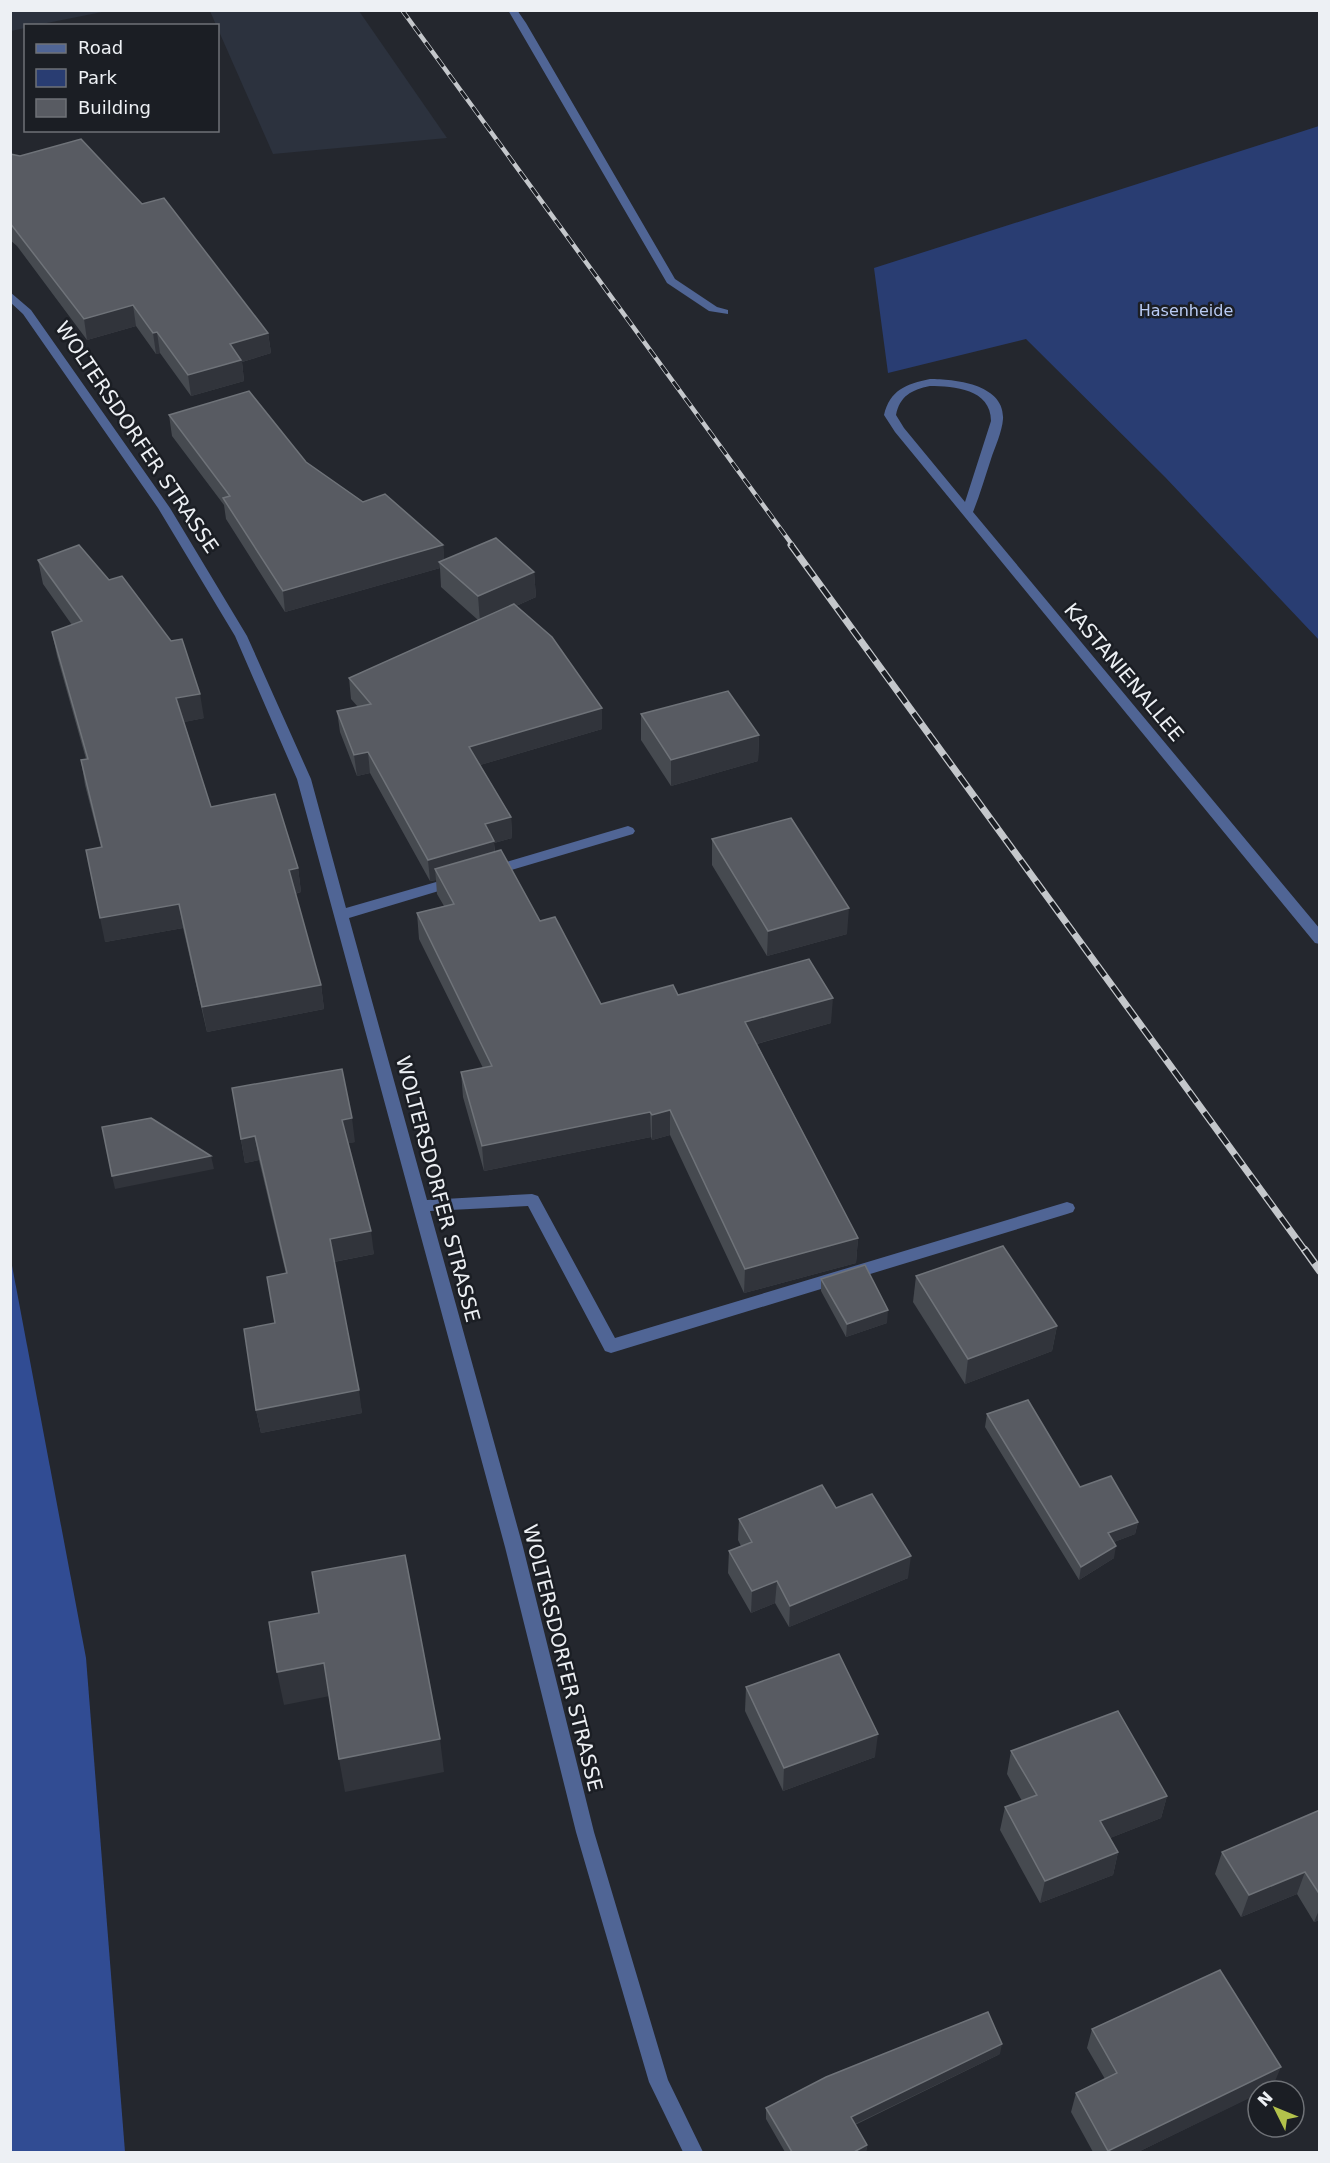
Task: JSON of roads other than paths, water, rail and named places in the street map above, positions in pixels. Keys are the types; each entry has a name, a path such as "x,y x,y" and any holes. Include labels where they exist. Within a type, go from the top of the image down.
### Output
{"street":[{"path":"512,10 671,281 713,309 724,312"},
{"name":"WOLTERSDORFER STRASSE","path":"10,296 27,312 164,508 241,636 304,779 514,1547 585,1832 658,2082 693,2152"},
{"name":"KASTANIENALLEE","path":"968,511 997,421 995,408 987,397 969,388 947,382 925,382 906,389 894,400 890,415 899,430 1320,939"},
{"path":"341,915 628,831"},
{"path":"421,1206 532,1200 611,1346 1067,1208"}],"railway":[{"path":"402,10 793,546"},
{"path":"791,545 1306,1252"},
{"path":"1305,1250 1320,1271"}],"park label":[{"name":"Hasenheide","path":"1186,310"}]}
